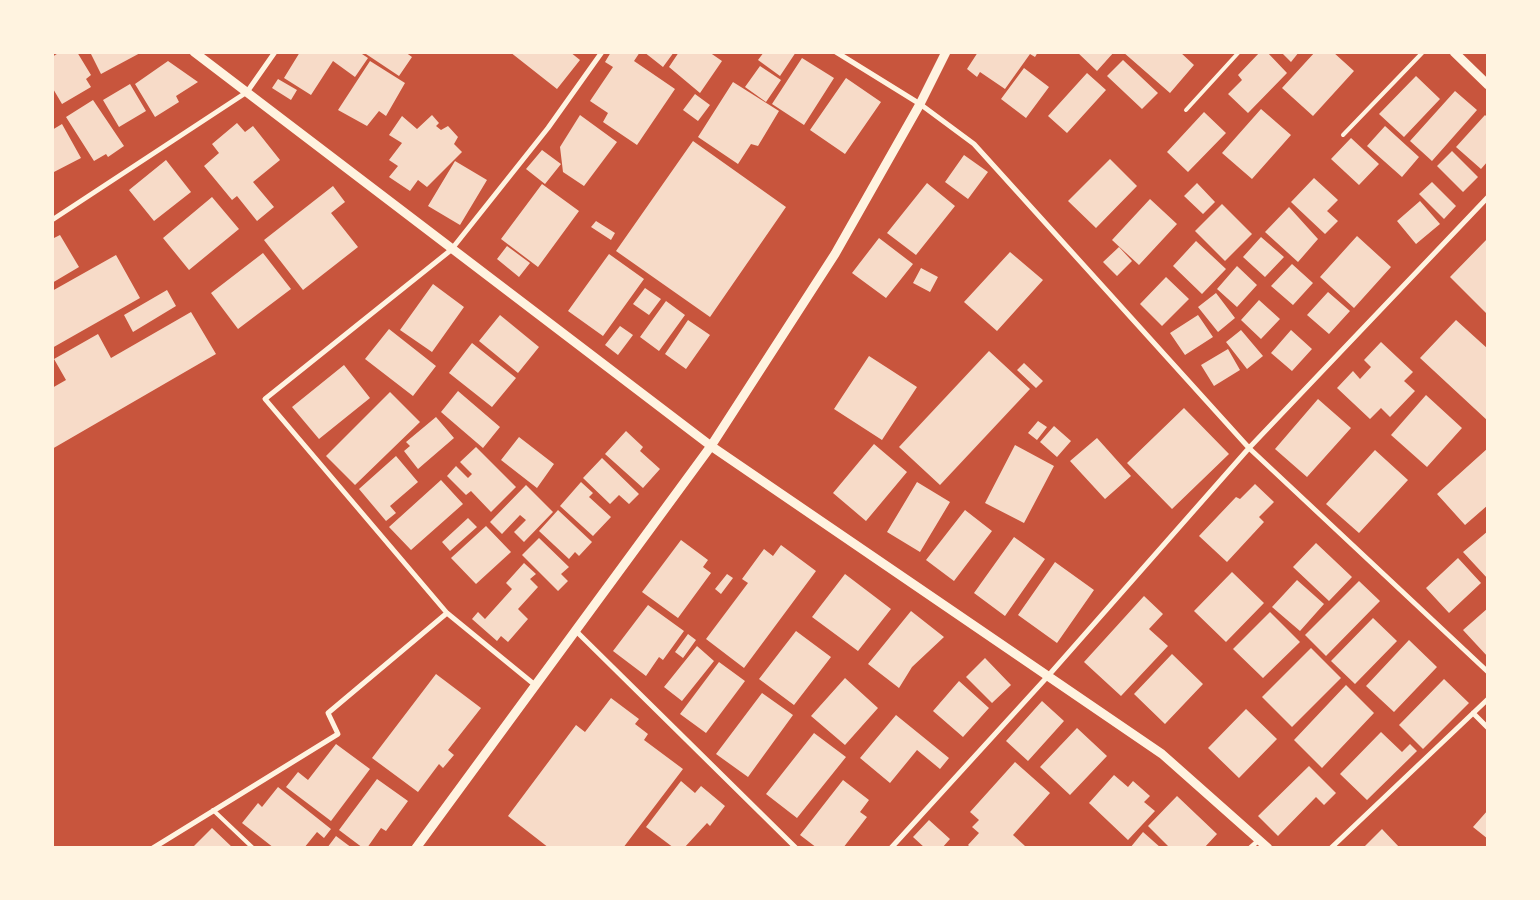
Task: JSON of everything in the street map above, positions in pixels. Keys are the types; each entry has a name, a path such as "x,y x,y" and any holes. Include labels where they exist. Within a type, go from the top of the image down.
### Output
{"street":[{"path":"194,52 451,250 711,446 1162,754 1268,848"},
{"path":"52,220 247,92 275,52"},
{"path":"536,684 447,613 266,399 451,250 548,128 602,52"},
{"path":"836,52 920,104 974,144 1249,448 1488,672"},
{"path":"416,848 711,446 835,254 920,104 946,52"},
{"path":"1454,52 1488,85"},
{"path":"891,848 1048,676 1249,448 1488,197"},
{"path":"153,848 338,734 328,713 447,613"},
{"path":"576,630 796,848"},
{"path":"1331,848 1488,699"},
{"path":"1472,713 1488,728"},
{"path":"1250,848 1259,840"}],"lane":[{"path":"1186,110 1239,52"},
{"path":"1344,134 1423,52"},
{"path":"213,810 254,848"}],"building":[{"path":"60,52 77,52 91,75 86,79 91,87 62,104 52,87 52,57"},
{"path":"90,52 142,52 101,74"},
{"path":"300,52 359,52 368,58 355,77 333,61 311,95 284,78"},
{"path":"363,52 405,52 412,57 399,76"},
{"path":"510,52 570,52 580,60 557,89"},
{"path":"611,52 640,52 634,61 675,89 637,145 603,122 608,113 590,101 613,67 605,62"},
{"path":"644,52 674,52 663,67"},
{"path":"679,52 709,52 722,61 700,93 669,67"},
{"path":"764,52 796,52 780,76 758,60"},
{"path":"978,52 1038,52 1035,57 1030,54 1005,89 980,72 977,77 967,69"},
{"path":"1077,52 1114,52 1097,71"},
{"path":"1123,52 1180,52 1194,65 1170,93"},
{"path":"1260,52 1267,52 1287,73 1248,113 1228,94 1242,80 1238,75"},
{"path":"1281,52 1299,52 1291,62"},
{"path":"1315,52 1333,52 1354,71 1313,116 1282,88"},
{"path":"802,58 834,78 804,125 772,104"},
{"path":"1123,60 1158,93 1142,109 1107,76"},
{"path":"168,61 198,82 176,96 179,102 155,117 135,84"},
{"path":"370,61 405,83 386,116 379,111 367,126 338,110"},
{"path":"760,66 781,80 766,102 745,87"},
{"path":"1024,68 1049,87 1026,118 1001,99"},
{"path":"1087,73 1106,90 1067,133 1048,116"},
{"path":"1416,76 1440,99 1404,137 1379,114"},
{"path":"846,78 881,102 845,154 810,130"},
{"path":"278,79 297,90 291,100 272,88"},
{"path":"733,82 779,111 758,146 751,144 738,164 698,137"},
{"path":"130,84 146,111 119,127 103,100"},
{"path":"1455,91 1477,110 1432,161 1410,141"},
{"path":"695,94 710,105 698,121 683,110"},
{"path":"93,100 124,146 108,157 106,154 94,161 66,117"},
{"path":"1261,109 1291,135 1252,179 1222,153"},
{"path":"1204,112 1226,133 1188,172 1167,152"},
{"path":"432,115 439,123 436,126 441,130 448,126 458,137 454,144 462,152 427,187 418,180 410,191 389,177 398,166 389,160 402,143 389,135 402,116 417,129"},
{"path":"580,115 617,142 584,186 563,172 560,147"},
{"path":"1485,115 1488,118 1488,161 1481,169 1456,147"},
{"path":"237,123 245,132 253,126 280,160 253,182 274,207 257,221 237,196 232,200 204,166 219,153 212,144"},
{"path":"62,124 81,158 52,173 52,130"},
{"path":"1385,126 1419,157 1402,177 1367,146"},
{"path":"1351,138 1379,164 1359,185 1331,159"},
{"path":"693,141 786,207 710,317 616,251"},
{"path":"542,150 561,164 545,184 526,169"},
{"path":"1452,151 1478,177 1463,192 1437,166"},
{"path":"964,155 988,172 968,199 945,182"},
{"path":"1110,159 1137,186 1096,228 1068,201"},
{"path":"166,160 191,192 154,221 129,190"},
{"path":"455,161 487,180 460,225 428,206"},
{"path":"1314,178 1338,200 1327,211 1338,221 1325,234 1291,202"},
{"path":"1432,182 1456,206 1444,219 1419,194"},
{"path":"927,183 955,206 916,255 887,233"},
{"path":"1197,183 1215,202 1203,214 1184,196"},
{"path":"542,184 579,211 538,267 501,239"},
{"path":"333,186 345,202 331,213 358,247 303,290 264,240"},
{"path":"212,197 239,229 189,270 163,238"},
{"path":"1150,199 1177,224 1139,265 1112,240"},
{"path":"1420,201 1440,224 1416,244 1397,221"},
{"path":"1222,204 1252,234 1225,261 1195,231"},
{"path":"1289,207 1318,239 1298,262 1265,232"},
{"path":"596,221 615,233 611,240 591,227"},
{"path":"60,235 79,267 52,283 52,239"},
{"path":"1357,236 1391,267 1354,308 1320,277"},
{"path":"1261,237 1284,257 1265,277 1243,257"},
{"path":"879,238 913,264 886,298 852,273"},
{"path":"1488,238 1488,311 1486,313 1450,277"},
{"path":"1196,241 1226,269 1202,294 1173,266"},
{"path":"507,246 530,263 519,277 497,259"},
{"path":"1119,247 1132,261 1117,276 1103,262"},
{"path":"1010,252 1043,280 997,331 964,302"},
{"path":"263,253 291,289 238,329 211,293"},
{"path":"609,254 644,279 603,336 568,311"},
{"path":"116,255 140,298 52,348 52,291"},
{"path":"1292,264 1313,283 1293,305 1271,286"},
{"path":"1237,266 1257,285 1237,307 1217,289"},
{"path":"921,268 938,277 930,292 913,283"},
{"path":"1166,277 1189,299 1162,326 1140,304"},
{"path":"433,284 464,307 432,352 400,330"},
{"path":"645,288 661,299 649,315 633,304"},
{"path":"167,290 176,306 133,332 124,315"},
{"path":"1328,292 1350,311 1329,334 1307,315"},
{"path":"1216,293 1235,318 1218,332 1198,307"},
{"path":"1259,300 1280,319 1261,339 1241,320"},
{"path":"666,301 685,315 659,351 640,337"},
{"path":"191,312 216,354 52,449 52,388 66,380 54,359 98,334 111,358"},
{"path":"500,315 539,347 518,373 479,341"},
{"path":"1198,315 1213,337 1185,355 1170,333"},
{"path":"688,320 710,335 686,369 665,354"},
{"path":"1456,320 1488,349 1488,421 1420,358"},
{"path":"620,326 633,335 618,355 605,345"},
{"path":"389,329 436,366 413,396 365,359"},
{"path":"1241,330 1263,356 1247,369 1226,342"},
{"path":"1291,330 1312,349 1292,371 1271,353"},
{"path":"1381,342 1413,372 1404,381 1415,391 1390,417 1381,408 1370,419 1337,388 1353,371 1360,379 1371,367 1364,360"},
{"path":"472,343 516,378 492,407 449,373"},
{"path":"1228,349 1240,370 1214,386 1201,365"},
{"path":"989,351 1030,389 940,485 899,447"},
{"path":"869,356 917,387 882,440 834,409"},
{"path":"1024,363 1043,381 1036,388 1017,370"},
{"path":"344,365 370,398 319,439 292,407"},
{"path":"458,391 500,427 483,448 441,412"},
{"path":"390,392 420,422 355,485 326,456"},
{"path":"1426,395 1462,428 1427,467 1391,435"},
{"path":"1318,399 1351,428 1307,477 1275,449"},
{"path":"1184,408 1229,454 1172,509 1127,463"},
{"path":"436,417 454,438 418,469 404,451 410,446 406,442"},
{"path":"1038,421 1047,427 1037,440 1028,433"},
{"path":"1054,426 1071,441 1057,457 1040,442"},
{"path":"626,431 643,447 640,451 660,469 643,488 605,454"},
{"path":"519,437 554,464 537,488 501,460"},
{"path":"1097,438 1131,476 1105,499 1070,461"},
{"path":"874,444 907,472 866,521 833,493"},
{"path":"1015,445 1054,466 1024,523 985,503"},
{"path":"476,447 516,487 491,512 471,491 466,495 447,476 456,466 468,478 472,474 460,462"},
{"path":"1488,448 1488,505 1465,525 1437,494"},
{"path":"1375,450 1408,480 1359,533 1326,504"},
{"path":"396,456 418,482 390,506 396,513 386,521 359,489"},
{"path":"602,458 639,494 629,504 619,495 610,504 583,478"},
{"path":"441,480 463,504 411,550 389,527"},
{"path":"581,482 593,493 589,497 611,517 593,536 560,506"},
{"path":"917,482 950,502 920,552 887,532"},
{"path":"1255,484 1274,502 1259,517 1264,522 1227,562 1199,536 1236,497 1240,499"},
{"path":"526,485 553,512 524,542 514,532 526,520 520,515 502,534 490,522"},
{"path":"558,510 592,542 579,556 575,552 569,559 539,531"},
{"path":"965,510 992,531 954,581 926,560"},
{"path":"468,518 477,527 450,551 442,542"},
{"path":"486,526 511,552 476,584 451,558"},
{"path":"1488,531 1488,579 1463,552"},
{"path":"1014,537 1045,559 1005,616 974,593"},
{"path":"539,538 569,567 561,574 568,581 558,591 522,555"},
{"path":"681,540 708,560 703,567 711,573 678,618 642,592"},
{"path":"1316,543 1352,577 1329,601 1293,567"},
{"path":"781,545 816,571 744,668 706,639 748,583 742,579 764,549 773,556"},
{"path":"1458,558 1481,583 1449,613 1426,588"},
{"path":"1055,562 1094,590 1057,643 1018,615"},
{"path":"524,563 536,574 530,579 538,587 518,609 528,619 508,642 501,636 497,641 472,619 478,612 485,619 512,589 506,583"},
{"path":"1232,572 1264,603 1226,642 1194,611"},
{"path":"727,574 733,578 721,594 715,589"},
{"path":"845,574 891,609 858,651 812,617"},
{"path":"1297,580 1324,604 1300,631 1272,607"},
{"path":"1359,581 1380,601 1326,656 1305,635"},
{"path":"1144,596 1163,614 1149,629 1168,646 1121,696 1084,662"},
{"path":"648,605 684,631 663,660 659,657 646,676 613,651"},
{"path":"1488,608 1488,657 1463,630"},
{"path":"911,611 944,637 912,667 899,688 868,664"},
{"path":"1270,612 1300,642 1263,678 1233,649"},
{"path":"1373,618 1397,641 1355,684 1331,661"},
{"path":"796,631 831,657 794,705 759,679"},
{"path":"688,634 696,640 683,658 675,652"},
{"path":"1409,640 1437,667 1394,712 1366,686"},
{"path":"697,646 714,661 682,701 664,687"},
{"path":"1311,648 1341,678 1292,727 1262,697"},
{"path":"1172,654 1203,684 1165,724 1134,694"},
{"path":"985,658 1011,685 992,703 966,677"},
{"path":"719,662 745,681 706,733 680,714"},
{"path":"436,674 481,708 448,750 454,755 443,768 439,764 418,792 372,758"},
{"path":"845,678 878,708 845,745 811,716"},
{"path":"1444,679 1469,703 1423,749 1399,725"},
{"path":"959,681 989,708 963,737 933,711"},
{"path":"1346,685 1374,713 1322,768 1294,740"},
{"path":"762,693 793,715 748,777 716,754"},
{"path":"611,698 639,719 635,724 648,734 644,740 683,769 623,848 549,848 508,816 576,725 585,732"},
{"path":"1042,701 1064,721 1028,761 1006,741"},
{"path":"1246,709 1277,739 1239,778 1208,748"},
{"path":"896,715 949,758 940,769 917,750 890,783 860,758"},
{"path":"1077,728 1107,756 1070,795 1040,767"},
{"path":"1381,732 1402,752 1410,744 1417,751 1367,800 1340,774"},
{"path":"814,733 846,757 797,818 766,794"},
{"path":"336,744 370,769 331,821 286,787 298,772 308,780"},
{"path":"1015,762 1050,793 1013,835 1025,846 971,848 968,845 979,833 972,827 979,820 970,812"},
{"path":"1309,766 1336,793 1324,805 1316,797 1278,836 1258,816"},
{"path":"1114,775 1128,787 1133,781 1150,796 1144,802 1155,811 1128,840 1089,803"},
{"path":"377,779 408,801 386,831 381,828 367,848 363,848 339,830"},
{"path":"843,780 869,800 860,812 867,817 843,848 817,848 800,835"},
{"path":"681,781 695,793 701,786 725,806 710,826 707,823 684,848 674,848 646,827"},
{"path":"278,787 331,829 324,838 317,832 304,848 274,848 242,823 258,803 262,807"},
{"path":"1177,796 1217,834 1204,848 1170,848 1148,826"},
{"path":"1488,810 1488,839 1473,827"},
{"path":"929,820 950,839 942,848 925,848 913,837"},
{"path":"212,828 233,848 196,848 194,846"},
{"path":"1382,829 1400,848 1363,848"},
{"path":"1143,832 1161,848 1130,848"},
{"path":"336,836 352,848 327,848"}]}
